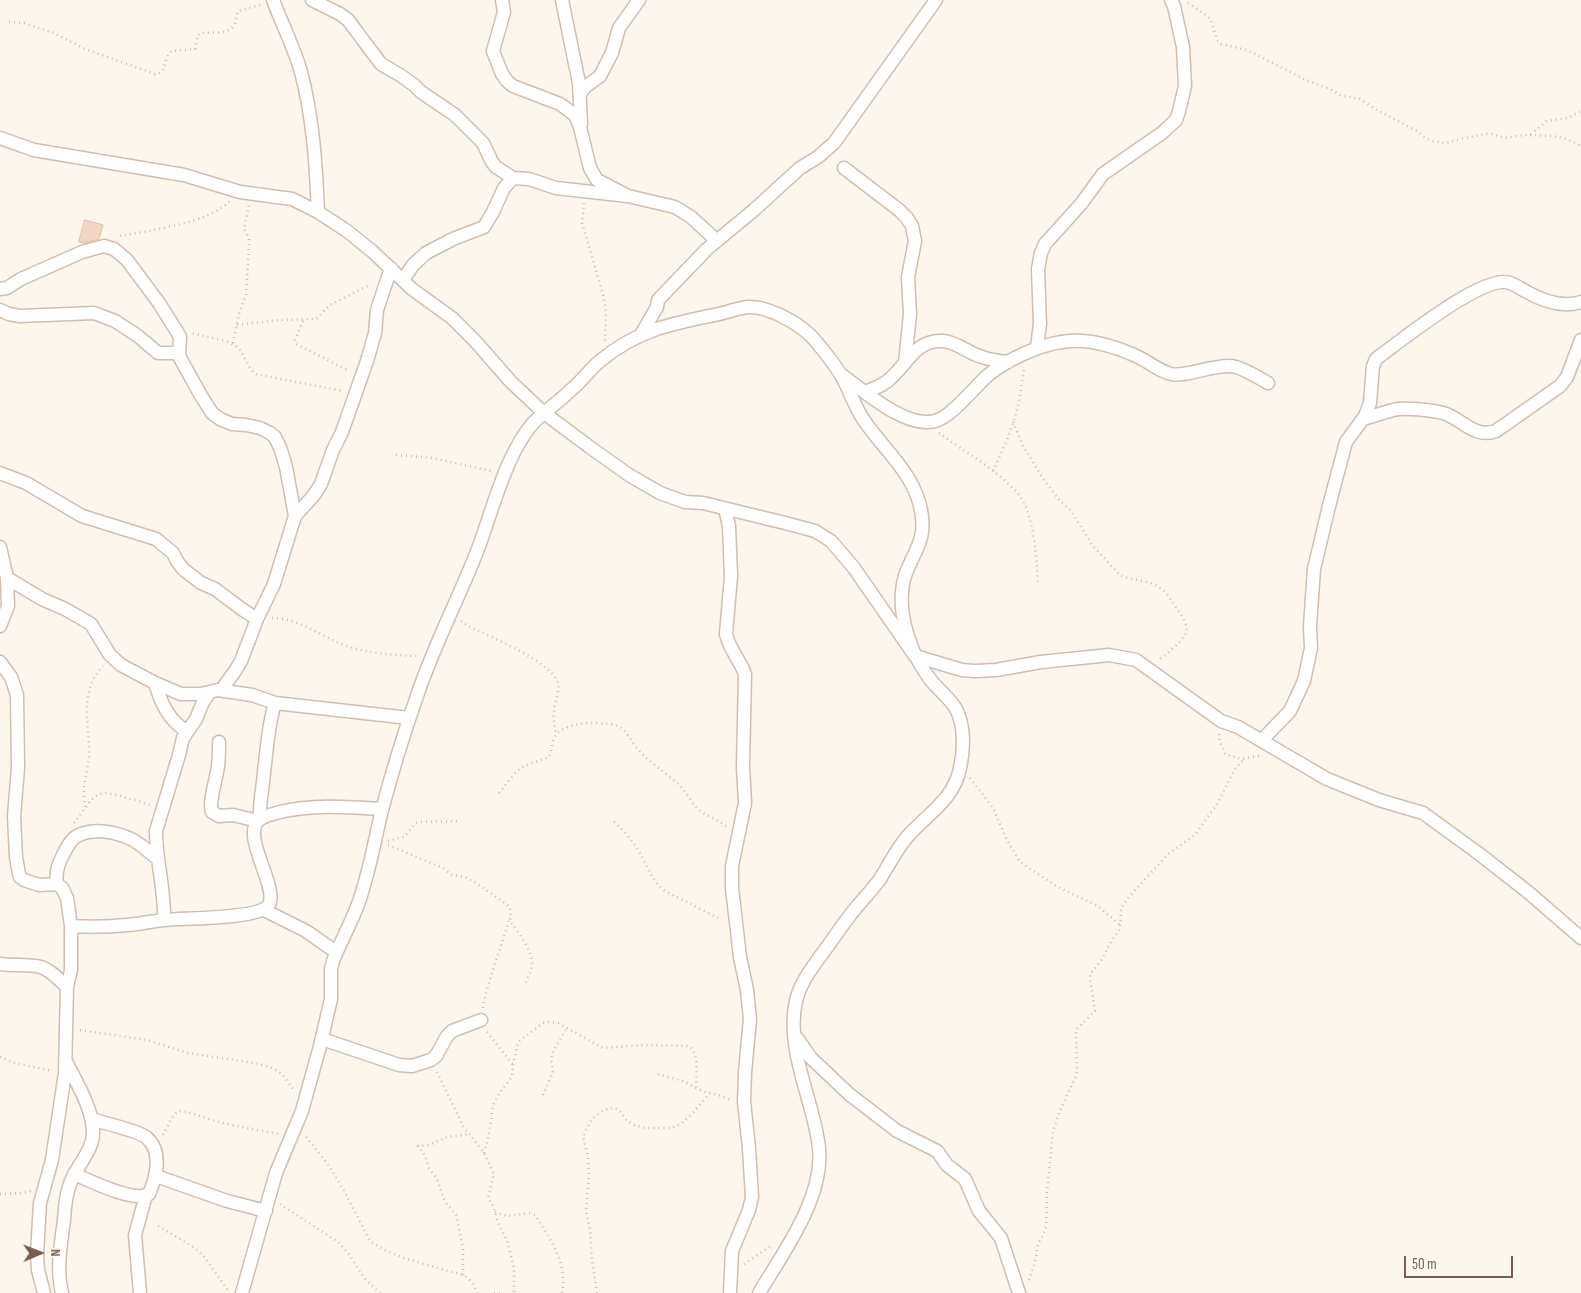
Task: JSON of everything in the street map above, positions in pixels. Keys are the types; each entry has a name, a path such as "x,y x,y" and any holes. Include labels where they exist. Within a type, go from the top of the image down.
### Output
{"street":[{"path":"312,0 348,20 381,64 400,75 455,116 483,143 496,167 513,178 529,179 556,188 628,196 675,207 691,217 717,241"},
{"path":"502,0 504,12 494,50 502,74 513,86 560,104 574,115 581,129"},
{"path":"562,0 580,83 581,129 590,168 597,180 628,196"},
{"path":"580,94 585,87 600,76 612,53 619,28 639,0"},
{"path":"642,333 658,300 707,249 800,168 818,157 834,143 936,0"},
{"path":"1033,349 1040,324 1038,269 1040,253 1045,244 1081,204 1103,174 1162,133 1176,120 1184,86 1183,47 1171,0"},
{"path":"273,2 300,71 308,107 316,167 318,212"},
{"path":"0,138 34,150 184,175 245,193 292,199 318,212 347,231 373,252 390,272 452,318 476,342 510,382 544,413 629,475 660,493 685,502 703,503 757,515 815,531 831,541 854,568 929,678 956,708 962,727 963,746 956,783 947,798 902,842 880,879 847,918 805,976 796,998 794,1032 819,1149 819,1167 813,1193 797,1229 758,1293"},
{"path":"844,168 899,210 907,218 914,233 915,241 908,277 910,314 905,363"},
{"path":"403,280 412,265 426,253 452,239 484,227 504,188 513,178"},
{"path":"0,289 7,288 21,279 82,252 101,247 114,249 127,260 154,295 176,330 180,337 179,353 212,413 220,420 232,424 260,428 275,437 286,467 295,516"},
{"path":"4,571 42,599 65,609 91,624 113,658 121,665 155,683 181,694 201,694 214,691 226,684 238,666 256,619 274,584 295,516 319,489 332,450 342,432 375,333 377,310 390,272"},
{"path":"1262,740 1290,711 1304,681 1311,648 1310,626 1314,569 1346,442 1363,419 1370,403 1373,366 1376,359 1424,323 1468,294 1497,283 1508,282 1553,304 1573,305 1581,302"},
{"path":"242,1293 276,1173 302,1111 322,1040 331,999 331,969 336,952 358,906 382,809 410,718 431,657 477,552 511,457 530,427 544,413 571,391 605,357 642,333 690,319 747,307 763,308 783,317 810,336 840,374 859,413 909,478 920,504 923,532 920,545 903,582 902,598 903,616 915,656"},
{"path":"0,310 20,316 94,312 115,320 158,353 179,353"},
{"path":"840,374 888,408 913,420 924,422 935,421 948,414 988,375 1008,362 1033,349 1072,339 1097,342 1135,355 1157,369 1173,374 1212,367 1233,366 1268,383"},
{"path":"1363,419 1395,410 1406,409 1443,413 1452,416 1478,432 1487,434 1496,432 1560,386 1567,376 1581,340"},
{"path":"866,392 892,378 915,350 929,342 943,341 955,344 981,357 1008,362"},
{"path":"0,473 26,483 82,516 156,539 173,553 183,569 201,583 215,589 256,619"},
{"path":"725,508 729,526 731,576 726,634 727,641 745,674 743,767 745,803 732,866 732,888 750,1019 744,1102 752,1182 749,1210 732,1251 730,1293"},
{"path":"0,547 8,606 0,626"},
{"path":"915,656 962,670 975,671 1109,655 1136,660 1218,720 1238,727 1328,779 1379,800 1423,813 1528,892 1581,938"},
{"path":"0,662 11,677 17,695 18,768 14,816 19,874 24,880 39,885 57,884 62,888 67,898 70,926 70,970 66,987 66,1067 52,1160 40,1203 38,1270 44,1293"},
{"path":"155,683 161,703 167,713 186,731"},
{"path":"214,691 252,695 275,703 410,718"},
{"path":"164,920 165,902 158,859 156,830 179,755 182,738 214,691"},
{"path":"70,926 126,925 164,920 236,916 264,910 269,905 272,897 260,862 254,830 259,820 260,793 275,703"},
{"path":"219,742 219,763 210,804 212,812 219,816 233,815 259,820 268,815 291,810 333,806 382,809"},
{"path":"57,884 57,868 70,843 76,836 86,832 108,832 133,840 158,859"},
{"path":"264,910 306,931 336,952"},
{"path":"0,964 40,967 47,970 66,987"},
{"path":"322,1040 405,1067 431,1060 436,1056 449,1033 481,1020"},
{"path":"794,1032 811,1058 848,1094 897,1131 937,1151 947,1165 965,1179 979,1210 1000,1238 1023,1289"},
{"path":"62,1293 60,1283 60,1243 66,1199 74,1174 91,1146 93,1132 92,1119 66,1067"},
{"path":"74,1174 126,1195 140,1197 149,1194 156,1176 155,1152 148,1138 138,1133 92,1119"},
{"path":"156,1176 227,1201 266,1211"},
{"path":"140,1293 135,1235 146,1195"}],"path":[{"path":"1183,0 1211,20 1217,40 1221,44 1247,50 1340,95 1360,98 1375,109 1432,141 1446,143 1460,138 1486,134 1504,138 1529,134 1560,136 1581,146"},
{"path":"9,22 24,23 54,33 85,49 155,74 162,72 169,53 172,51 195,49 198,35 201,33 221,33 228,30 234,25 238,11 273,2"},
{"path":"1529,134 1547,121 1568,118 1581,111"},
{"path":"585,192 582,223 604,298 606,312 605,357"},
{"path":"101,247 113,238 157,231 197,219 224,207 245,193 249,211 244,229 249,238 246,294 238,314 233,343"},
{"path":"237,325 279,320 316,320 330,305 390,272"},
{"path":"303,321 295,338 296,344 350,372 360,380"},
{"path":"176,330 233,343 240,350 250,369 255,374 354,394"},
{"path":"993,471 1018,407 1021,381 1033,349"},
{"path":"924,422 993,471 1018,493 1024,502 1036,554 1038,584"},
{"path":"1013,422 1023,446 1044,480 1060,501 1071,511 1094,546 1124,577 1141,580 1161,588 1182,618 1186,626 1184,639 1164,656 1142,665"},
{"path":"396,455 433,458 505,475"},
{"path":"458,596 458,614 461,621 515,648 548,668 554,675 558,685 554,710 556,735 549,757 524,766 516,772 499,793"},
{"path":"256,619 279,618 294,621 341,644 363,651 390,655 431,657"},
{"path":"85,807 84,786 89,754 87,717 89,690 95,675 113,658"},
{"path":"1218,720 1220,742 1225,754 1244,759 1270,754 1283,754"},
{"path":"556,735 570,726 580,723 601,723 619,726 630,737 638,750 680,787 696,807 727,826 737,838"},
{"path":"1023,1289 1035,1262 1036,1249 1046,1227 1047,1192 1054,1132 1058,1115 1077,1074 1076,1030 1093,1014 1095,1009 1090,974 1103,958 1120,929 1121,908 1128,898 1168,854 1195,835 1221,797 1235,769 1244,759"},
{"path":"961,764 993,808 1007,840 1020,862 1058,886 1098,906 1121,926"},
{"path":"70,843 75,820 91,800 99,794 106,793 138,800 161,809"},
{"path":"457,820 416,823 404,836 382,843 443,868 452,875 465,877 509,906 510,921 528,949 532,963 525,984"},
{"path":"614,822 637,847 657,885 665,891 725,921 738,930"},
{"path":"510,916 485,997 481,1020 486,1031 513,1065"},
{"path":"484,1153 494,1105 500,1092 512,1077 518,1042 538,1026 550,1022 558,1023 603,1048 644,1045 689,1046 693,1049 695,1055 696,1088"},
{"path":"66,1028 147,1040 188,1053 270,1066 282,1074 292,1086 302,1111"},
{"path":"543,1095 553,1072 551,1060 553,1051 567,1028"},
{"path":"0,1057 14,1063 66,1067"},
{"path":"431,1060 458,1116 484,1153 494,1174 488,1198 507,1240 514,1268 514,1293"},
{"path":"658,1074 684,1081 696,1088 731,1100 746,1114"},
{"path":"597,1293 590,1229 586,1212 589,1172 588,1157 582,1137 592,1120 609,1108 619,1110 628,1122 634,1125 664,1130 672,1128 682,1123 692,1114 710,1093"},
{"path":"155,1152 172,1118 178,1111 229,1124 294,1130 328,1163 370,1241 403,1258 463,1275 475,1286 476,1293"},
{"path":"463,1275 463,1249 456,1215 445,1202 437,1180 418,1146 429,1145 447,1137 469,1134"},
{"path":"0,1194 21,1193 44,1188"},
{"path":"269,1198 295,1212 338,1242 348,1252 365,1279 380,1293"},
{"path":"495,1212 504,1216 526,1213 535,1215 556,1248 564,1277 562,1293"},
{"path":"158,1226 192,1246 203,1255 230,1293"},
{"path":"730,1274 775,1244"},
{"path":"494,1293 500,1293"}],"building":[{"path":"85,220 103,225 99,239 84,243 79,242"}]}
